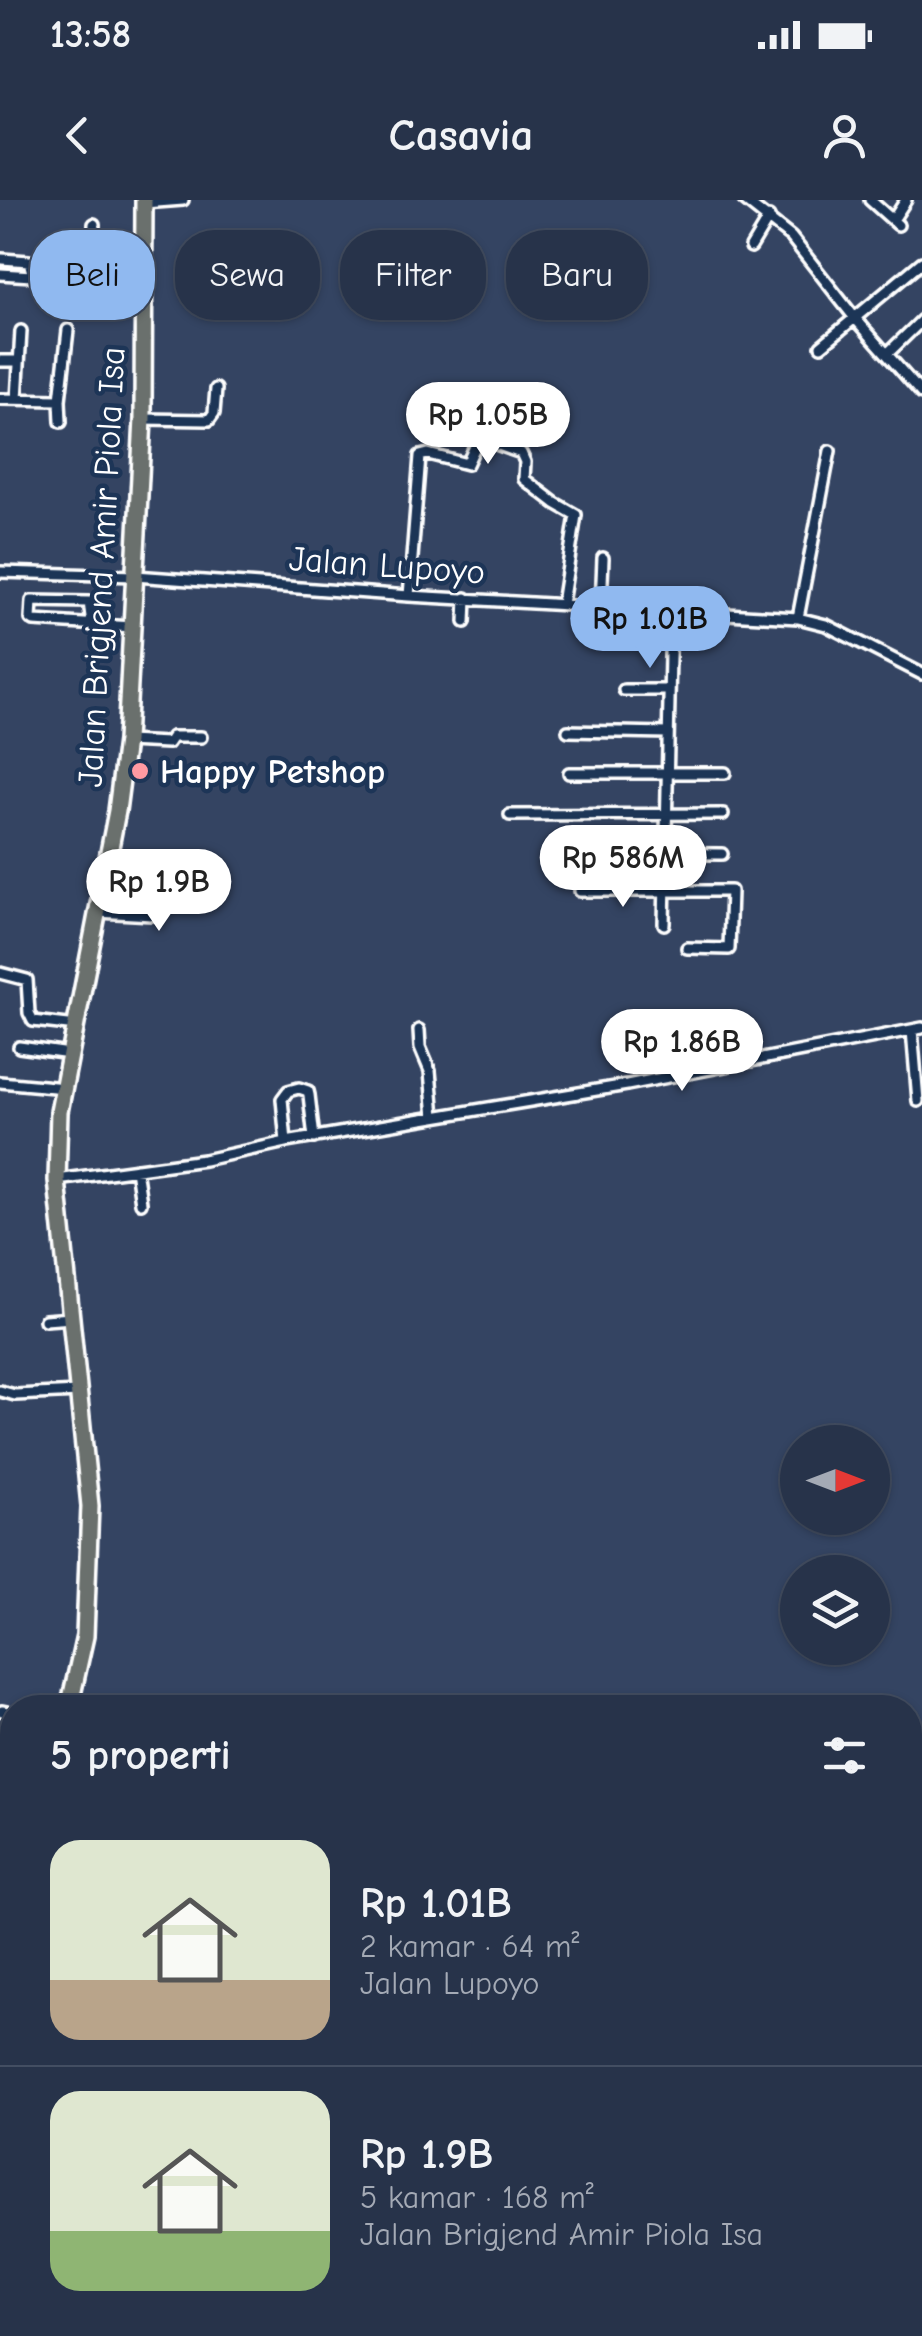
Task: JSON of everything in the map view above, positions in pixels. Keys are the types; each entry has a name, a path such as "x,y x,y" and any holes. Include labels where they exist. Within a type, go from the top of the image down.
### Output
{"main road":[{"name":"Jalan Brigjend Amir Piola Isa","path":"144,201 145,230"},
{"name":"Jalan Brigjend Amir Piola Isa","path":"73,1695 85,1636 90,1570 88,1468 58,1180 59,1112 78,1026 126,741 145,320"}],"street":[{"path":"144,201 183,200"},
{"path":"744,200 806,254 859,312 922,394"},
{"path":"870,200 896,223 906,200"},
{"path":"751,247 768,217"},
{"path":"94,224 94,230"},
{"path":"2,259 30,261"},
{"path":"821,346 922,262"},
{"path":"0,274 30,276"},
{"path":"891,351 922,320"},
{"path":"61,422 68,330"},
{"path":"17,399 20,331"},
{"path":"0,361 18,362"},
{"path":"143,419 209,420 214,413 216,389"},
{"path":"0,400 60,400"},
{"path":"409,596 419,459 428,454 466,464 479,438 520,454 525,462 524,478 576,515 562,604"},
{"path":"798,618 830,451"},
{"path":"601,606 603,558"},
{"name":"Jalan Lupoyo","path":"0,572 136,576 798,618 826,625 922,674"},
{"path":"465,622 466,598"},
{"path":"92,624 89,602 32,601 32,620 133,627"},
{"path":"664,924 670,611"},
{"path":"624,690 669,690"},
{"path":"568,731 668,732"},
{"path":"126,741 168,743 172,736 201,737"},
{"path":"569,772 724,772"},
{"path":"510,815 723,814"},
{"path":"583,854 722,854"},
{"path":"98,912 153,915 156,877"},
{"path":"580,891 732,891 728,949 687,948"},
{"path":"0,972 26,980 33,1021 78,1026"},
{"path":"58,1180 204,1160 917,1029 918,1101"},
{"path":"419,1030 420,1047 430,1071 434,1117"},
{"path":"19,1046 72,1055"},
{"path":"0,1082 65,1088"},
{"path":"286,1142 282,1099 288,1090 299,1088 308,1091 314,1138"},
{"path":"136,1169 140,1202"},
{"path":"45,1320 72,1318"},
{"path":"0,1392 79,1392"}],"place":[{"name":"Happy Petshop","path":"140,771"}]}
